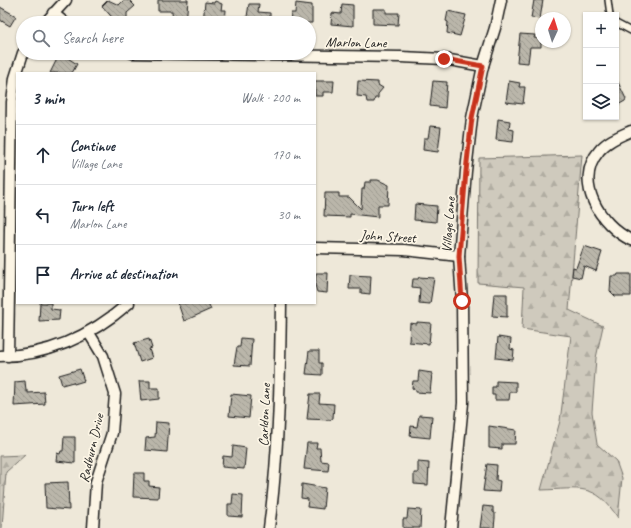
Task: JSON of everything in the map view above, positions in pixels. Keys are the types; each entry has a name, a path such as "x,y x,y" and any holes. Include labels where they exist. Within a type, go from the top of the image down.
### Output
{"street":[{"path":"51,16 66,0"},
{"name":"Village Lane","path":"451,528 463,403 462,301 459,256 472,118 483,66 495,28 501,0"},
{"path":"53,13 57,16"},
{"name":"Marlon Lane","path":"316,56 444,59 483,66"},
{"path":"17,72 21,60"},
{"path":"16,75 12,102 4,356 54,348 89,333 128,304"},
{"path":"631,131 611,141 600,150 588,174 595,206 607,222 622,236 631,240"},
{"name":"John Street","path":"316,248 404,250 459,256"},
{"name":"Carldon Lane","path":"269,528 280,398 281,304"},
{"name":"Radburn Drive","path":"89,333 103,356 115,394 112,433 96,482 93,528"}],"lane":[{"path":"608,0 610,12"},
{"path":"619,25 631,31"}],"green space":[{"path":"582,155 569,310 603,326 596,358 592,412 597,444 616,461 622,478 618,518 610,506 602,498 586,490 541,490 560,421 571,336 522,329 524,287 478,283 479,158"},
{"path":"25,455 6,472 2,528 0,528 0,456"}],"building":[{"path":"108,0 119,5 124,0 129,0 135,6 127,13 127,16 111,16 102,6"},
{"path":"158,0 188,0 187,16 172,16 172,11 158,11"},
{"path":"534,0 543,0 541,12 535,12 535,18 531,18"},
{"path":"215,1 222,4 221,10 226,10 226,16 204,16 205,2 214,3"},
{"path":"296,3 312,5 312,16 291,16 291,13 295,13"},
{"path":"249,4 259,4 258,12 270,13 270,16 247,16"},
{"path":"342,4 353,5 353,26 331,24 332,13 341,14"},
{"path":"0,7 16,16 10,26 0,20"},
{"path":"373,9 386,9 386,13 399,13 398,25 373,24"},
{"path":"448,11 466,15 460,36 447,33 448,22 446,21"},
{"path":"520,34 535,35 535,47 530,47 528,63 517,62"},
{"path":"56,60 71,60 77,64 73,72 50,72"},
{"path":"316,81 334,81 333,92 323,92 323,96 316,96"},
{"path":"358,81 378,82 378,85 383,88 378,94 378,98 375,98 374,102 367,102 366,97 357,96"},
{"path":"433,81 447,82 445,108 430,106"},
{"path":"509,81 520,83 519,87 525,87 523,104 506,102"},
{"path":"619,84 626,99 619,104"},
{"path":"498,119 510,121 509,129 514,130 513,142 496,140"},
{"path":"430,126 441,127 438,152 423,150 424,138 428,138"},
{"path":"371,180 378,180 389,185 388,205 378,205 378,217 350,214 350,217 324,216 325,193 339,193 339,197 349,197 361,209 362,189 364,189 365,182 371,182"},
{"path":"415,204 437,206 436,222 414,220"},
{"path":"584,246 602,252 596,271 584,266 581,278 572,276 573,267 576,268"},
{"path":"316,273 328,273 327,293 317,292"},
{"path":"618,274 631,274 631,296 615,296 610,291 611,276 617,276"},
{"path":"350,275 371,276 370,294 361,293 361,289 349,289"},
{"path":"419,277 434,278 430,304 419,303 420,288 412,287 413,279 418,279"},
{"path":"494,294 507,294 507,317 492,316"},
{"path":"40,304 51,304 51,309 60,310 59,320 39,321"},
{"path":"178,304 208,304 211,309 184,321"},
{"path":"417,322 431,323 429,344 409,342 410,323 417,324"},
{"path":"498,337 511,339 510,349 514,350 513,360 496,358"},
{"path":"241,338 252,339 250,366 234,365 237,347 240,347"},
{"path":"149,339 152,348 149,349 152,358 140,362 134,343"},
{"path":"309,351 319,351 319,363 322,363 322,375 306,374"},
{"path":"80,369 84,381 62,385 59,375"},
{"path":"419,371 432,373 430,393 416,392 416,390 412,388 413,381 418,381"},
{"path":"25,381 26,391 28,391 28,393 44,392 45,404 14,406 15,382"},
{"path":"139,381 150,381 150,388 159,388 159,399 141,401"},
{"path":"496,381 516,382 516,392 510,392 509,400 495,400 495,395 492,395 492,387 496,387"},
{"path":"231,394 251,396 249,418 229,416"},
{"path":"310,394 320,394 319,403 334,404 333,418 330,420 307,419"},
{"path":"419,415 432,416 430,438 410,436 411,426 417,427"},
{"path":"156,422 169,423 167,452 145,450 146,438 155,437"},
{"path":"489,426 516,430 515,444 502,444 502,449 489,448"},
{"path":"64,437 75,437 75,463 56,461 57,453 60,454 61,451 63,451"},
{"path":"307,443 317,443 316,448 320,448 321,461 329,462 328,471 304,469"},
{"path":"233,446 246,448 244,469 222,467 223,456 232,457"},
{"path":"418,462 429,463 428,485 414,484 414,473 418,473"},
{"path":"487,464 497,465 496,480 500,481 499,492 483,491"},
{"path":"134,473 144,473 144,481 149,481 149,486 159,487 158,498 133,497"},
{"path":"68,482 69,510 46,508 45,483"},
{"path":"302,484 325,488 323,509 307,507 308,499 301,498"},
{"path":"233,494 243,495 242,517 228,516 228,504 232,504"},
{"path":"483,506 493,507 493,512 495,513 494,528 480,528"},
{"path":"408,509 421,510 420,528 403,528 403,519 407,519"}],"route":[{"path":"444,59 483,66 472,118 466,171 459,256 462,301"}]}
